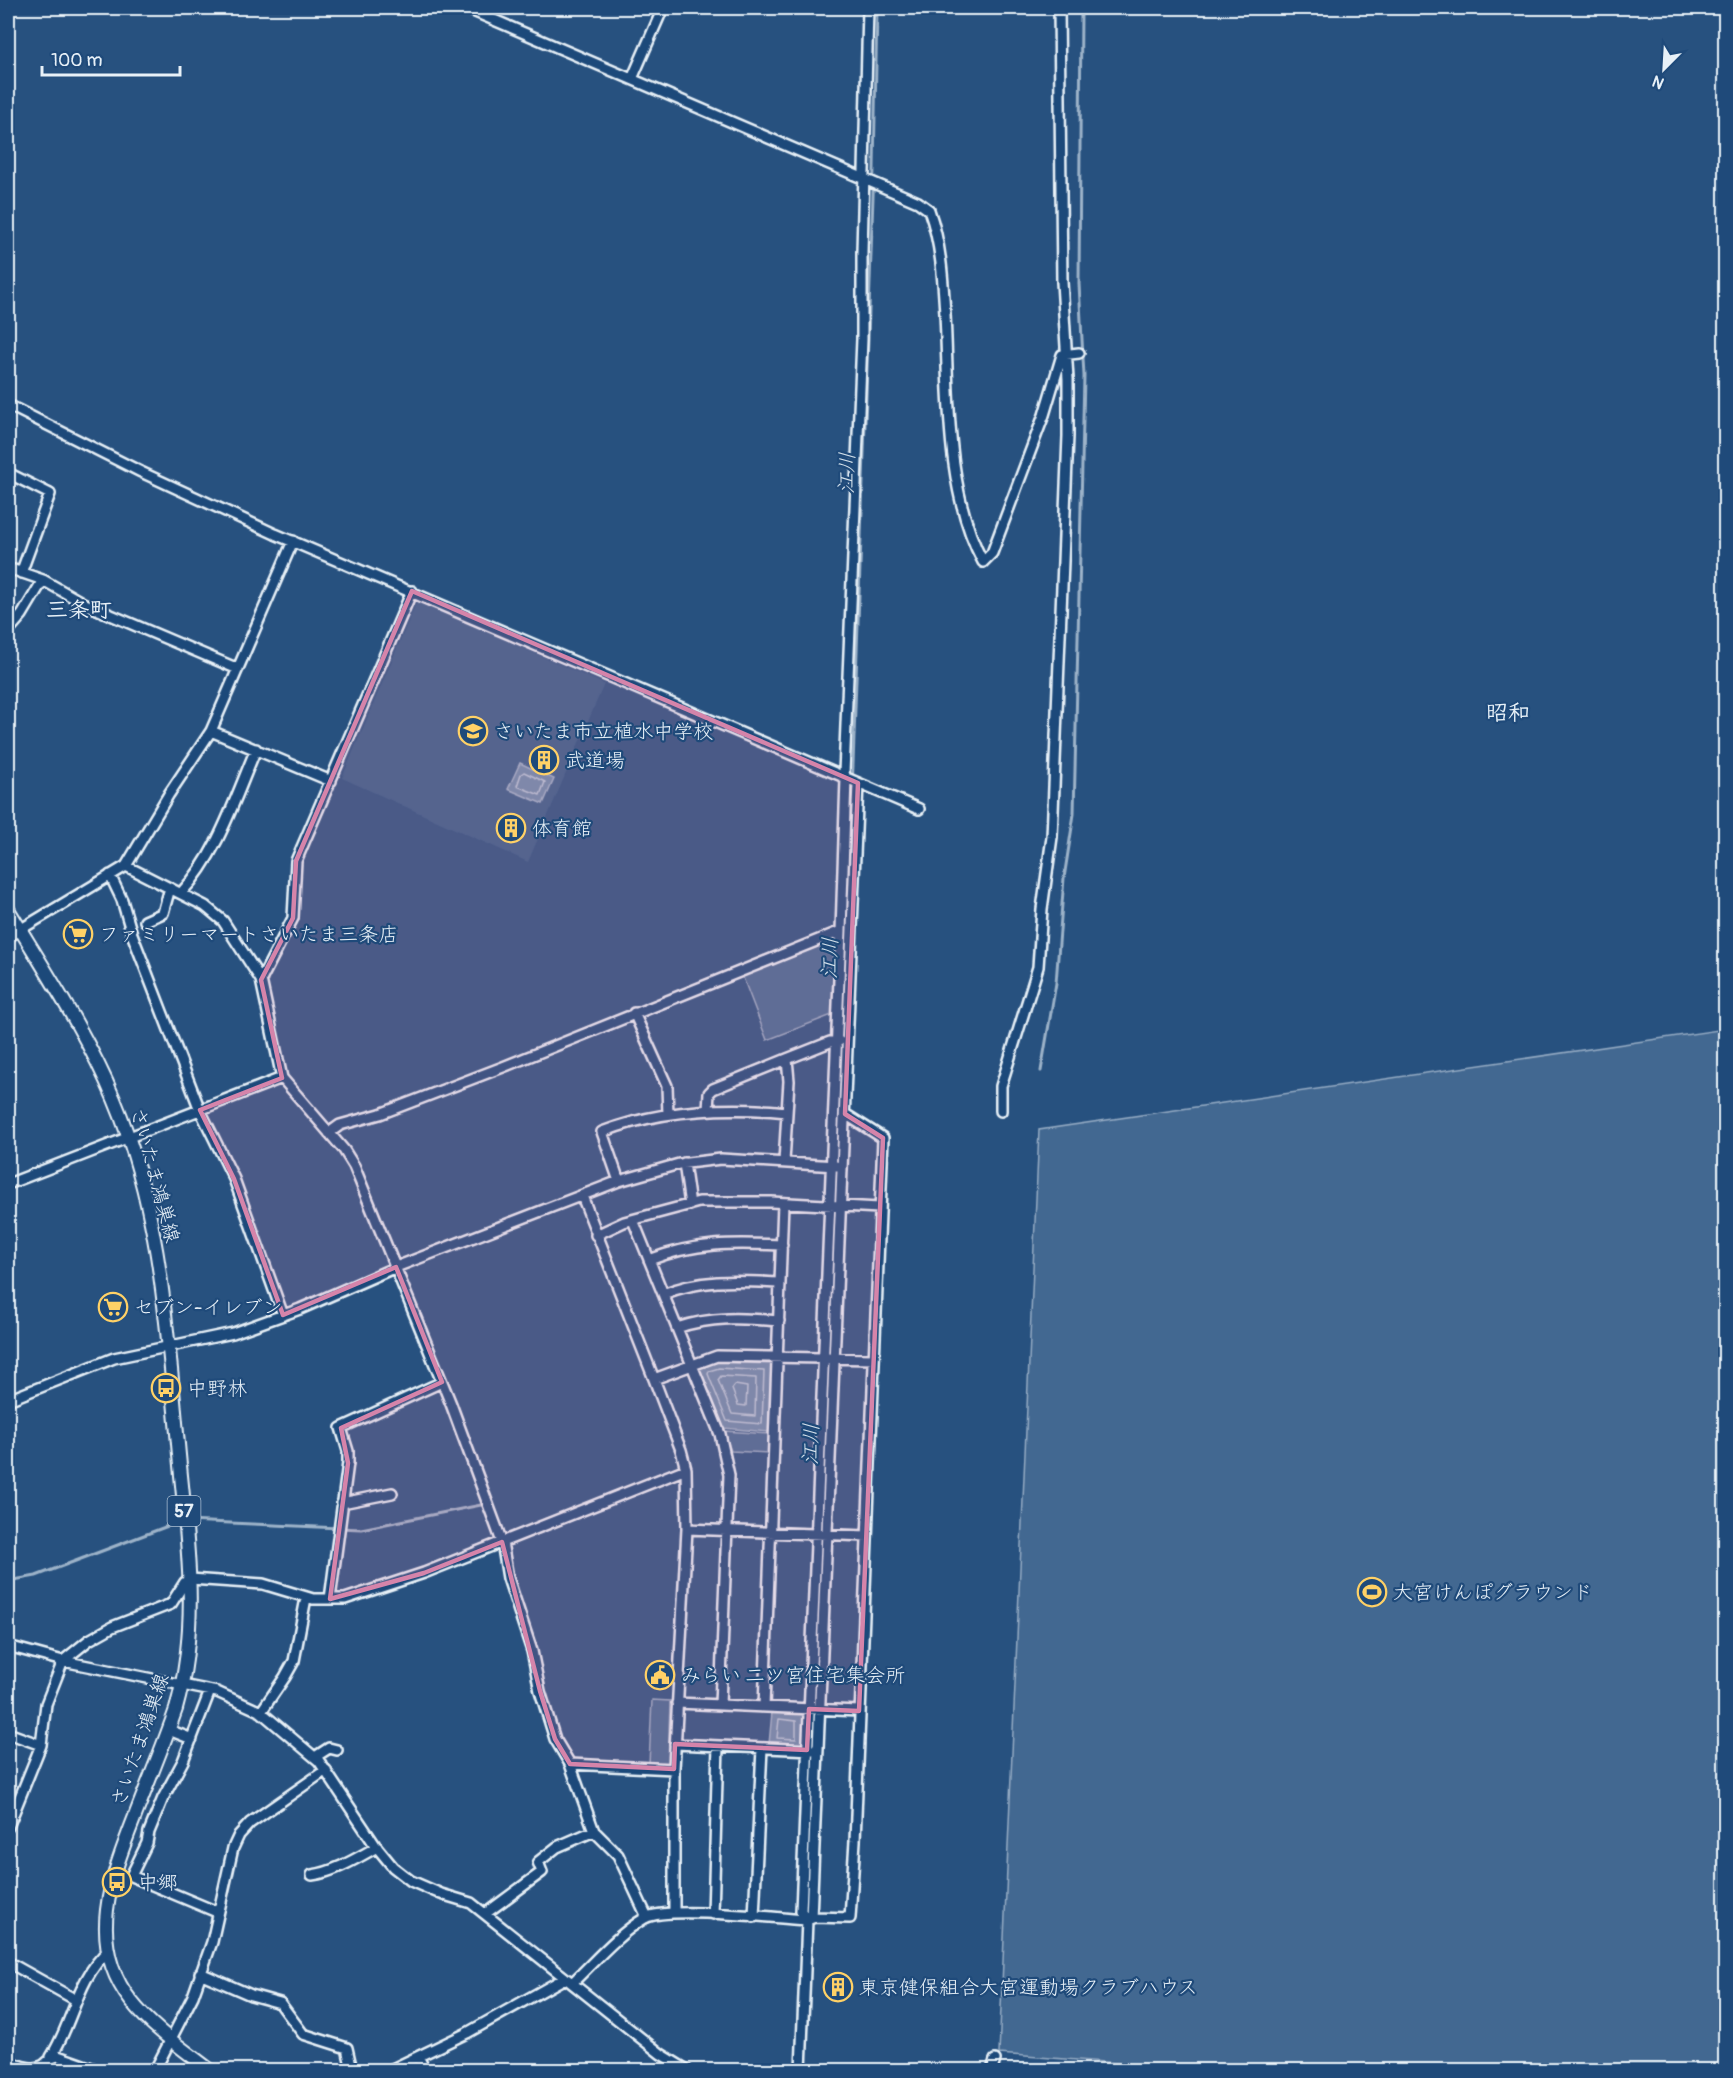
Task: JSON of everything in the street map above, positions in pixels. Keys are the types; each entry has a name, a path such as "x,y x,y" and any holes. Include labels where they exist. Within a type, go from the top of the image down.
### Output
{"main road":[{"name":"さいたま鴻巣線","path":"8,909 96,1058 128,1137 153,1227 169,1348 190,1579 190,1628 183,1684 169,1730 112,1877 105,1914 109,1950 120,1983 131,2001 148,2020 210,2070"}],"street":[{"path":"466,8 918,202 929,210 942,274 950,418 957,487 983,562 992,553 1044,416 1062,355 1079,353"},
{"path":"632,79 663,8"},
{"path":"852,780 844,773 862,339 868,8"},
{"path":"1001,1111 1001,1086 1038,967 1042,909 1054,820 1067,477 1067,355 1062,282 1059,8"},
{"path":"8,405 141,472 293,541 919,809"},
{"path":"8,473 50,494 21,573"},
{"path":"8,937 126,866 168,794 212,731 293,541"},
{"path":"8,568 43,580 85,604 238,669"},
{"path":"8,632 22,615 43,580"},
{"path":"261,980 293,918 296,861 412,591"},
{"path":"212,731 331,781"},
{"path":"181,893 195,878 221,831 256,749"},
{"path":"837,1166 845,1114 841,1041 841,932 852,780"},
{"path":"801,2070 809,1919 801,1911 815,1709 852,780"},
{"path":"126,866 206,906 223,921 261,980 282,1078 344,1150 354,1166 442,1383 502,1542 508,1578 532,1651 540,1691 555,1739 570,1764 594,1831 618,1855 647,1917"},
{"path":"110,875 122,900 132,934 200,1110 234,1179 283,1315"},
{"path":"145,921 163,913 170,888"},
{"path":"329,1133 340,1125 380,1114 493,1071 841,932"},
{"path":"634,1013 667,1086 668,1114"},
{"path":"708,1110 710,1093 713,1089 787,1059 841,1041"},
{"path":"784,1162 789,1081 787,1059"},
{"path":"8,1184 282,1078"},
{"path":"619,1181 602,1132 622,1124 668,1114 759,1109 787,1112"},
{"path":"390,2070 418,2058 569,1980 647,1917 674,1912 809,1919 850,1918 883,1138 845,1114"},
{"path":"8,1400 114,1358 233,1334 396,1267 619,1181 684,1163 721,1159 837,1166"},
{"path":"684,1163 690,1205"},
{"path":"582,1196 654,1379 686,1469 687,1529 674,1769 674,1912"},
{"path":"596,1235 633,1220 699,1203 783,1203 879,1208"},
{"path":"764,1707 783,1203"},
{"path":"633,1220 720,1434 729,1475 720,1705"},
{"path":"649,1260 691,1247 711,1244 782,1245"},
{"path":"663,1294 679,1287 702,1282 780,1283"},
{"path":"677,1328 707,1319 750,1318 779,1321"},
{"path":"654,1379 717,1356 874,1359"},
{"path":"330,1599 348,1463 348,1451 341,1428 442,1383"},
{"path":"8,1827 40,1746 45,1704 63,1660 89,1640 112,1627 171,1604 185,1582 190,1579 263,1584 306,1598 345,1599 424,1573 686,1469"},
{"path":"342,1503 392,1493"},
{"path":"687,1529 867,1536"},
{"path":"261,1712 294,1661 306,1598"},
{"path":"8,1646 210,1691 261,1712 315,1757 393,1867 411,1881 471,1904 661,2054 687,2070"},
{"path":"210,1691 183,1761 164,1798 149,1832 147,1843 131,1876 217,1912"},
{"path":"677,1703 859,1711"},
{"path":"169,1730 192,1739"},
{"path":"8,1733 40,1746"},
{"path":"675,1744 813,1750"},
{"path":"713,1914 718,1746"},
{"path":"315,1757 328,1748 337,1750"},
{"path":"754,1917 762,1748"},
{"path":"570,1764 674,1769"},
{"path":"155,2070 193,1996 212,1942 233,1848 239,1835 250,1823 326,1770"},
{"path":"485,1914 542,1872 538,1862 557,1847 594,1831"},
{"path":"312,1875 321,1874 345,1864 377,1847"},
{"path":"8,2061 26,2068 42,2068 57,2049 76,2000 96,1962 109,1950"},
{"path":"8,1962 76,2000"},
{"path":"200,1973 251,1995 280,2003 303,2034 347,2048 352,2070"},
{"path":"51,2057 58,2056 98,2070"},
{"path":"418,2058 425,2070"},
{"path":"992,2070 995,2060"}],"highlighted area":[{"path":"412,591 858,783 845,1114 883,1138 859,1711 809,1709 807,1750 675,1744 674,1769 570,1764 555,1739 540,1691 502,1542 424,1573 330,1599 348,1463 341,1428 442,1382 396,1267 283,1315 234,1179 200,1110 282,1078 261,980 293,918 296,861"}],"shaded area":[{"name":"さいたま市立植水中学校","path":"417,601 604,684 528,862 342,778"},
{"path":"837,936 832,1015 767,1040 742,975"},
{"name":"大宮けんぽグラウンド","path":"1725,1029 1725,2070 1157,2070 1130,2064 999,2054 1039,1130"},
{"path":"724,1431 769,1434 769,1453 731,1451"},
{"path":"652,1700 670,1701 668,1766 649,1764"}],"water":[{"path":"520,763 554,779 543,804 508,789"},
{"path":"717,1362 771,1364 769,1432 723,1428 699,1368"},
{"path":"772,1712 803,1714 802,1746 769,1744"}],"waterway":[{"name":"江川","path":"807,1910 853,765 874,168 877,8"},
{"path":"1041,1071 1056,983 1064,878 1074,814 1084,376 1079,284 1081,8"},
{"path":"187,1521 361,1529 481,1505"},
{"path":"8,1581 36,1576 181,1521"}],"place":[{"name":"さいたま市立植水中学校","path":"473,731"},
{"name":"武道場","path":"544,760"},
{"name":"体育館","path":"511,828"},
{"name":"ファミリーマートさいたま三条店","path":"78,934"},
{"name":"セブン-イレブン","path":"113,1307"},
{"name":"中野林","path":"166,1388"},
{"name":"大宮けんぽグラウンド","path":"1372,1592"},
{"name":"みらい 二ツ宮住宅集会所","path":"660,1675"},
{"name":"中郷","path":"117,1882"},
{"name":"東京健保組合大宮運動場クラブハウス","path":"838,1987"}],"district":[{"name":"三条町","path":"79,610"},
{"name":"昭和","path":"1508,713"}]}
